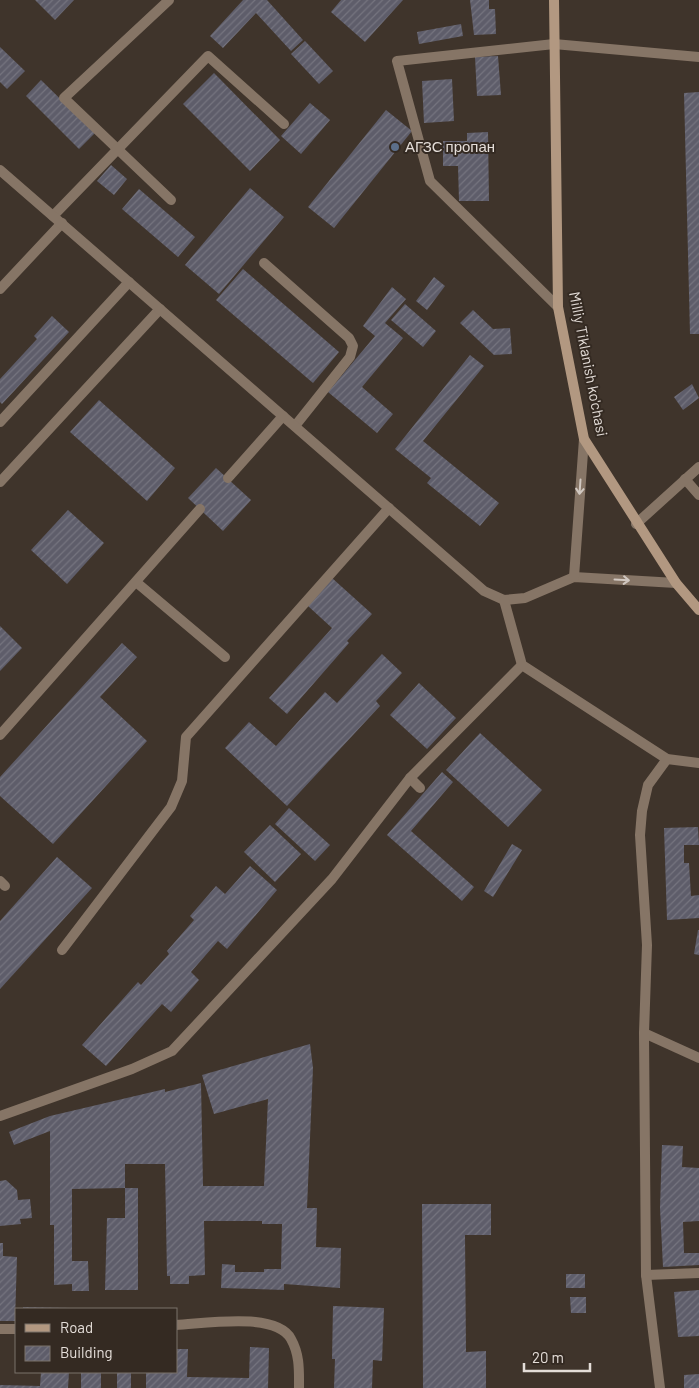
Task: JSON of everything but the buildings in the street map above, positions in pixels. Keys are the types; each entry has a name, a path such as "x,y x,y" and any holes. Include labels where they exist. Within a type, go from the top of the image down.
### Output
{"main road":[{"name":"Milliy Tiklanish ko'chasi","path":"554,0 558,306 584,439 636,524 676,583 699,610"}],"street":[{"path":"169,0 64,98 171,200"},
{"path":"558,306 430,181 397,62 554,44 699,57"},
{"path":"54,216 208,56 284,124"},
{"path":"0,170 484,591 504,600 525,598 574,577 676,583"},
{"path":"0,289 62,223"},
{"path":"264,263 349,338 353,346 350,357 294,426"},
{"path":"0,422 129,282"},
{"path":"0,482 160,309"},
{"path":"228,478 283,416"},
{"path":"574,577 584,439"},
{"path":"636,524 699,467"},
{"path":"685,479 699,495"},
{"path":"62,950 171,807 182,781 186,737 389,508"},
{"path":"0,736 200,509"},
{"path":"136,582 225,657"},
{"path":"504,600 522,665 667,758 699,763"},
{"path":"0,1116 132,1069 172,1051 332,879 410,778 522,665"},
{"path":"660,1388 646,1275 644,1033 647,945 641,862 642,811 648,785 667,758"},
{"path":"410,778 420,788"},
{"path":"644,1033 699,1058"},
{"path":"646,1275 699,1273"},
{"path":"178,1325 258,1321 278,1328 290,1336 295,1348 298,1359 299,1388"},
{"path":"0,1328 15,1329"}],"place":[{"name":"АГЗС пропан","path":"395,147"}]}
